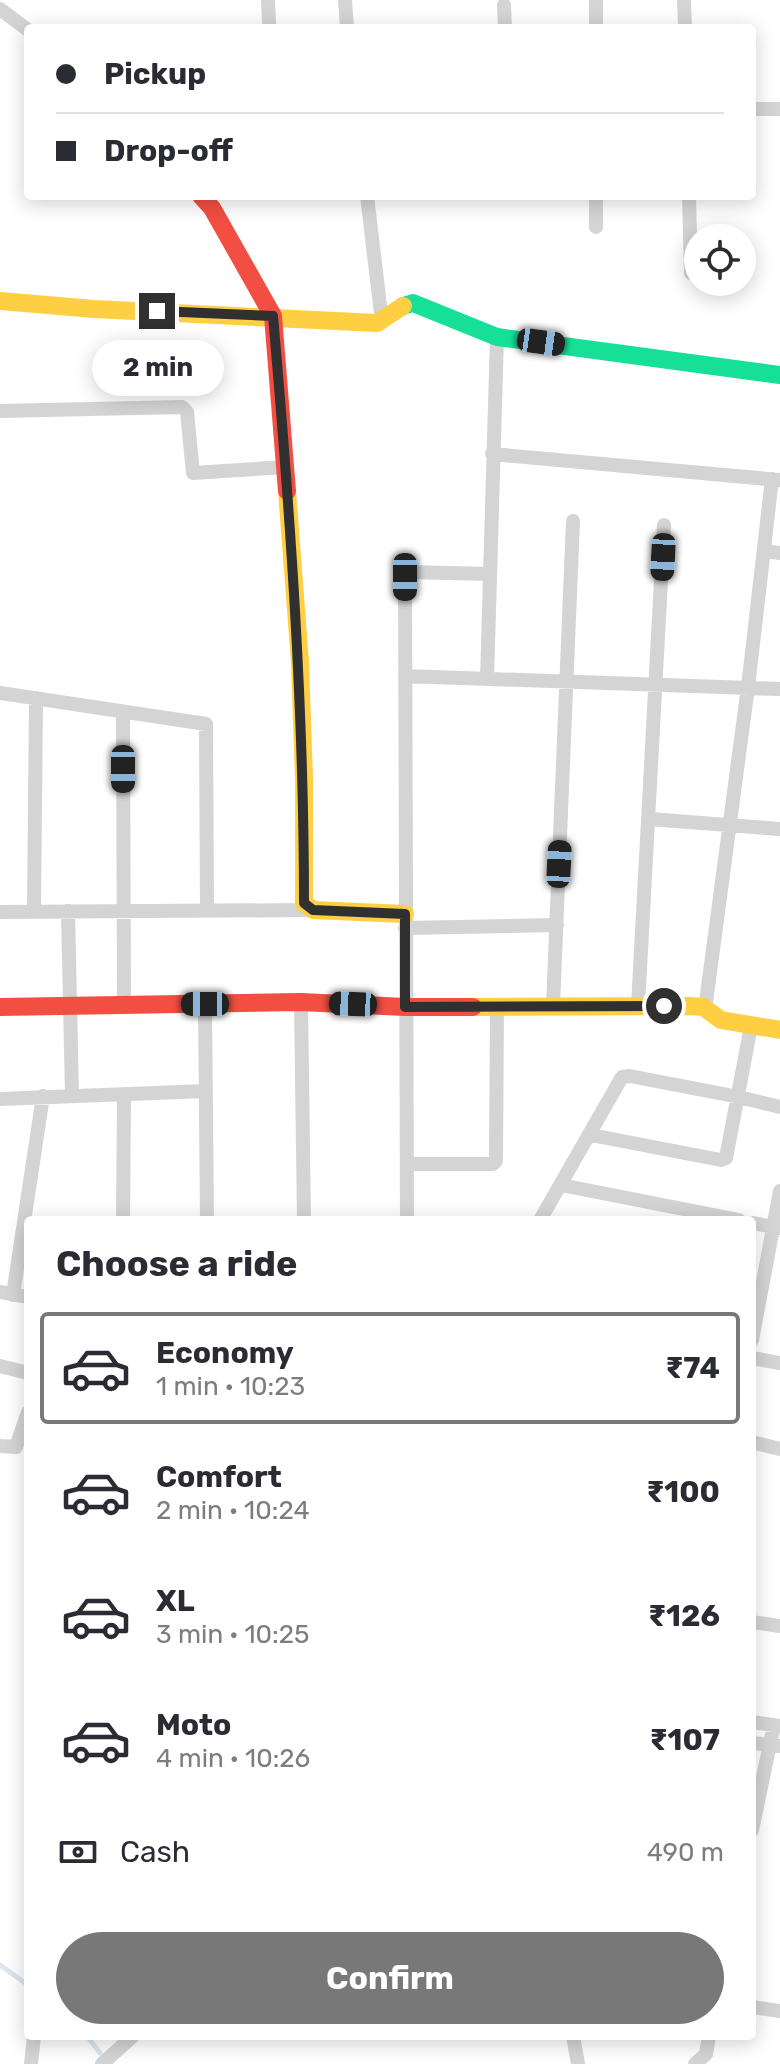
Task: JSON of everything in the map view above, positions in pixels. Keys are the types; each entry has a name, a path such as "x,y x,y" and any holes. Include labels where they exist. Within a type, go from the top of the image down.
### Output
{"street":[{"path":"268,0 269,23"},
{"path":"345,0 347,24"},
{"path":"596,0 596,24"},
{"path":"684,0 685,24"},
{"path":"504,5 505,24"},
{"path":"0,9 24,27"},
{"path":"756,109 780,109"},
{"path":"205,200 273,316 300,662 304,903 313,910"},
{"path":"367,200 382,322"},
{"path":"596,200 596,227"},
{"path":"689,200 690,224"},
{"path":"0,301 69,308 382,322 401,305 413,303 497,337 780,375"},
{"path":"487,679 497,337"},
{"path":"0,411 182,407 187,412 193,473 286,467"},
{"path":"492,454 776,480 764,551 707,1011"},
{"path":"553,1006 573,521"},
{"path":"638,1006 664,525"},
{"path":"764,551 780,553"},
{"path":"407,1216 406,574 490,574"},
{"path":"405,676 780,689"},
{"path":"0,693 206,724 207,910"},
{"path":"34,911 36,698"},
{"path":"123,713 124,1005"},
{"path":"649,819 780,829"},
{"path":"0,912 313,910 405,921 557,925"},
{"path":"68,911 72,1095"},
{"path":"0,1007 301,1002 405,1007 638,1006 707,1011 721,1020 780,1030"},
{"path":"301,1002 304,1216"},
{"path":"205,1004 207,1216"},
{"path":"407,1164 493,1164 496,1161 497,1006"},
{"path":"591,1135 721,1160 728,1155 751,1026"},
{"path":"542,1216 591,1135 618,1081 626,1076 780,1107"},
{"path":"0,1099 206,1091"},
{"path":"123,1216 124,1094"},
{"path":"6,1293 43,1096"},
{"path":"561,1185 706,1216"},
{"path":"756,1318 777,1227 780,1191"},
{"path":"756,1224 777,1227"},
{"path":"762,1284 780,1287"},
{"path":"756,1359 780,1363"},
{"path":"0,1366 24,1372"},
{"path":"0,1446 16,1447 24,1426"},
{"path":"756,1443 780,1449"},
{"path":"756,1623 780,1626"},
{"path":"756,1722 777,1725 775,1746 756,1801"},
{"path":"756,2008 780,2011"},
{"path":"31,2064 34,2040"},
{"path":"102,2064 129,2040"},
{"path":"574,2040 578,2064"},
{"path":"695,2064 706,2054 708,2040"}],"waterway":[{"path":"0,1965 24,1982"},
{"path":"90,2040 100,2053"}],"traffic: fast":[{"path":"403,306 413,303 497,337 780,375"}],"traffic: slow":[{"path":"0,301 94,309 377,323 403,306"},
{"path":"287,491 300,662 304,903 313,910 405,914"},
{"path":"473,1007 690,1006 703,1007 721,1020 780,1030"}],"traffic: jam":[{"path":"205,200 273,316 287,491"},
{"path":"0,1007 301,1002 473,1007"}],"route":[{"path":"157,311 273,316 300,662 304,903 313,910 405,914 405,1007 664,1006"}]}
